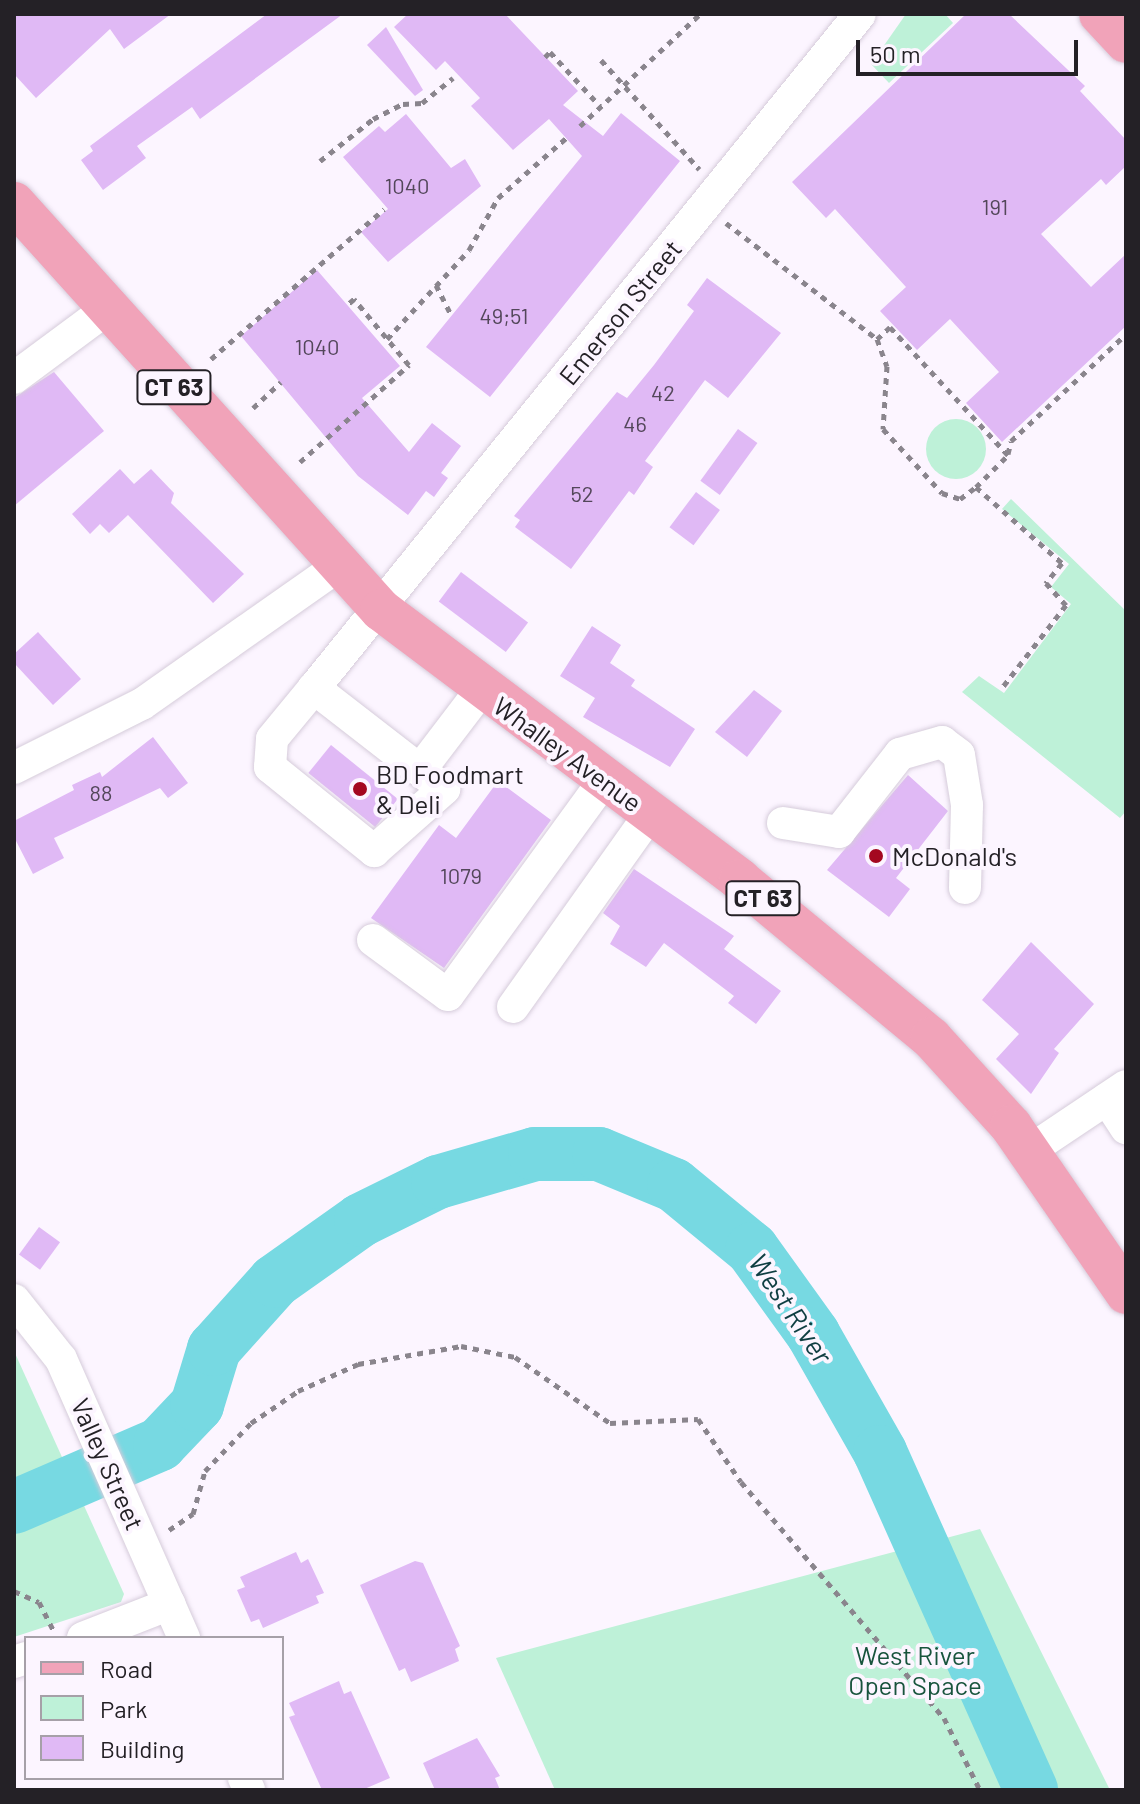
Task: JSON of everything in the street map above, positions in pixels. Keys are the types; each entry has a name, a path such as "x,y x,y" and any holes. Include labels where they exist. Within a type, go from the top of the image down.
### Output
{"main road":[{"path":"1100,14 1126,42"},
{"name":"Whalley Avenue","path":"14,203 106,310 381,610 481,690 650,814 887,998 931,1038 1029,1151 1126,1293"}],"street":[{"name":"Emerson Street","path":"420,770 444,789 374,851 270,767 272,739 381,610 860,14"},
{"path":"14,378 106,310"},
{"path":"14,768 153,698 338,566"},
{"path":"314,688 420,770 481,690"},
{"path":"783,823 839,832 900,754 942,742 959,755 967,805 965,888"},
{"path":"373,940 448,995 604,780"},
{"path":"513,1007 650,814"},
{"path":"1029,1151 1116,1093 1126,1128"},
{"name":"Valley Street","path":"14,1300 39,1326 80,1399 183,1636"},
{"path":"88,1636 170,1604"}],"path":[{"path":"580,126 700,14"},
{"path":"545,57 550,52 600,106"},
{"path":"601,60 702,172"},
{"path":"320,161 373,119 403,104 422,103 453,78"},
{"path":"387,339 469,250 498,198 566,138"},
{"path":"211,359 384,209"},
{"path":"725,223 877,339 887,366 883,429 942,493 960,499 1008,455 1011,441 1126,334"},
{"path":"435,284 451,315"},
{"path":"300,462 409,365 354,299 347,305"},
{"path":"877,339 890,327 1008,455"},
{"path":"253,408 281,382"},
{"path":"976,487 1062,563 1046,583 1066,605 1001,689"},
{"path":"167,1532 193,1514 205,1471 251,1423 298,1391 358,1364 461,1346 515,1357 610,1423 698,1419 741,1482 944,1718 980,1790"},
{"path":"14,1591 39,1602 55,1636"}],"green space":[{"path":"906,14 945,14 953,23 889,83 871,64"},
{"path":"956,419 967,421 977,428 984,438 984,460 977,470 967,477 956,479 945,477 935,470 928,460 926,449 928,438 935,428 945,421"},
{"path":"1011,499 1126,611 1126,811 1120,818 962,692 979,676 1004,693 1071,604 1051,587 1069,564 1002,509"},
{"path":"14,1351 124,1594 121,1602 14,1637"},
{"name":"West River Open Space","path":"980,1529 1110,1790 555,1790 496,1658"}],"building":[{"path":"14,14 171,14 124,49 110,29 36,98 14,74"},
{"path":"267,14 343,14 200,119 192,107 137,146 146,158 103,190 81,160 93,151 90,146"},
{"path":"408,14 505,14 578,91 563,105 603,136 621,113 680,161 490,397 426,347 582,156 549,119 513,150 471,106 480,98 445,61 436,70 394,27"},
{"path":"966,14 1009,14 1085,86 1080,91 1126,140 1126,166 1106,185 1101,179 1041,234 1091,287 1126,254 1126,326 1002,442 966,403 999,372 950,319 917,350 880,311 906,287 835,209 826,218 792,182"},
{"path":"386,27 423,90 415,96 367,45"},
{"path":"406,114 451,168 465,159 481,186 388,262 361,232 388,209 343,157 379,126 385,132"},
{"path":"317,270 400,366 362,398 409,452 432,423 461,446 441,473 448,478 434,497 426,491 408,515 358,476 241,336"},
{"path":"707,278 781,333 728,398 705,380 645,461 653,467 634,495 629,491 571,569 515,527 520,520 514,516 617,392 627,398 654,365 694,311 687,305"},
{"path":"54,372 104,431 14,506 14,398"},
{"path":"738,429 757,443 720,495 700,481"},
{"path":"120,469 134,484 151,469 174,493 171,503 244,574 213,603 128,515 109,533 100,524 90,534 72,514"},
{"path":"696,492 720,510 693,545 670,527"},
{"path":"461,572 528,623 506,652 439,602"},
{"path":"592,626 621,645 610,663 635,680 631,686 695,729 670,767 583,717 595,698 560,676"},
{"path":"38,632 81,679 53,705 14,663 14,654"},
{"path":"754,690 782,711 747,757 715,732"},
{"path":"153,737 188,783 168,798 160,788 54,838 64,858 33,874 14,837 14,821 74,790 72,785 100,772 102,777"},
{"path":"331,745 398,799 375,827 308,773"},
{"name":"McDonald's","path":"908,775 948,811 896,878 910,889 889,917 827,870"},
{"path":"498,781 551,820 444,968 371,918 439,825 456,838"},
{"path":"634,869 734,936 724,949 781,991 756,1024 728,1003 734,996 664,943 646,967 610,944 620,926 603,913"},
{"path":"1031,942 1094,1004 1054,1049 1059,1053 1031,1094 996,1059 1019,1034 982,1000"},
{"path":"39,1227 60,1242 40,1270 19,1255"},
{"path":"296,1552 301,1563 308,1559 324,1593 316,1596 319,1603 263,1628 259,1619 251,1622 237,1590 245,1587 240,1577"},
{"path":"415,1561 423,1563 460,1646 455,1649 459,1661 411,1682 405,1668 399,1671 360,1585"},
{"path":"339,1681 344,1694 351,1691 390,1778 362,1790 322,1790 289,1717 295,1715 289,1703"},
{"path":"477,1738 500,1776 495,1778 500,1790 435,1790 423,1763"}],"waterway":[{"name":"West River","path":"14,1507 160,1444 197,1405 214,1349 275,1281 361,1220 438,1182 535,1154 599,1154 674,1185 752,1249 813,1334 880,1452 1031,1790"}],"place":[{"name":"BD Foodmart & Deli","path":"360,789"},
{"name":"McDonald's","path":"876,856"}]}
